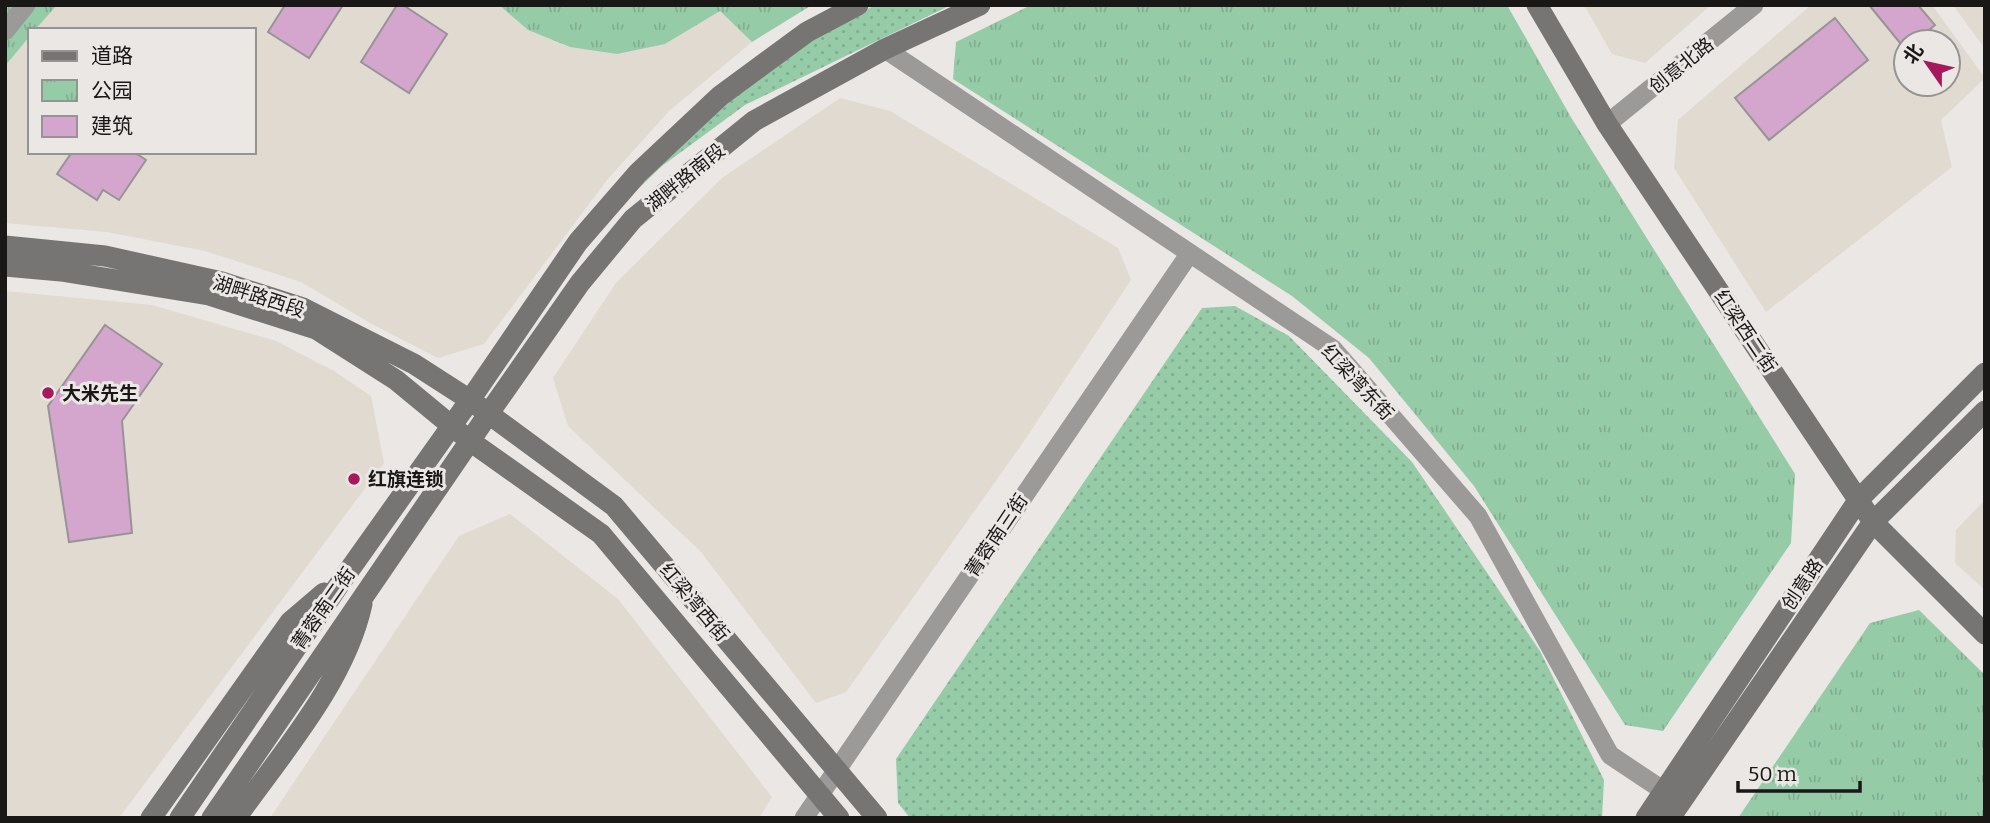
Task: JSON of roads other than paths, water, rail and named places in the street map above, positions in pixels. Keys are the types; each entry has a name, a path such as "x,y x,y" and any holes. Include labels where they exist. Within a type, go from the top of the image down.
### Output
{"street":[{"path":"5,31 26,5"},
{"name":"湖畔路南段","path":"470,400 579,242 638,173 720,96 807,32 858,5"},
{"name":"湖畔路南段","path":"470,441 580,283 633,219 754,121 885,49 980,5"},
{"name":"红梁西二街","path":"1537,5 1607,124 1873,522 1985,634"},
{"name":"创意北路","path":"1607,124 1754,5"},
{"name":"红梁湾东街","path":"885,49 1333,349 1478,516 1610,755 1671,804"},
{"name":"湖畔路西段","path":"5,246 105,256 222,282 303,308 414,364 489,412"},
{"name":"菁蓉南三街","path":"804,818 1189,253"},
{"name":"湖畔路西段","path":"5,266 61,271 209,295 316,329 396,380 470,441"},
{"name":"创意路","path":"1671,804 1858,499 1985,373"},
{"name":"菁蓉南二街","path":"180,818 345,576 470,400"},
{"name":"创意路","path":"1646,818 1671,804 1873,522 1985,411"},
{"name":"红梁湾西街","path":"489,412 614,506 877,818"},
{"name":"菁蓉南二街","path":"212,818 470,441"},
{"name":"红梁湾西街","path":"470,441 601,534 839,818"},
{"path":"151,818 290,622 345,576"},
{"path":"236,818 327,689 355,632 364,593"}],"place":[{"name":"大米先生","path":"48,393"},
{"name":"红旗连锁","path":"354,479"}]}
